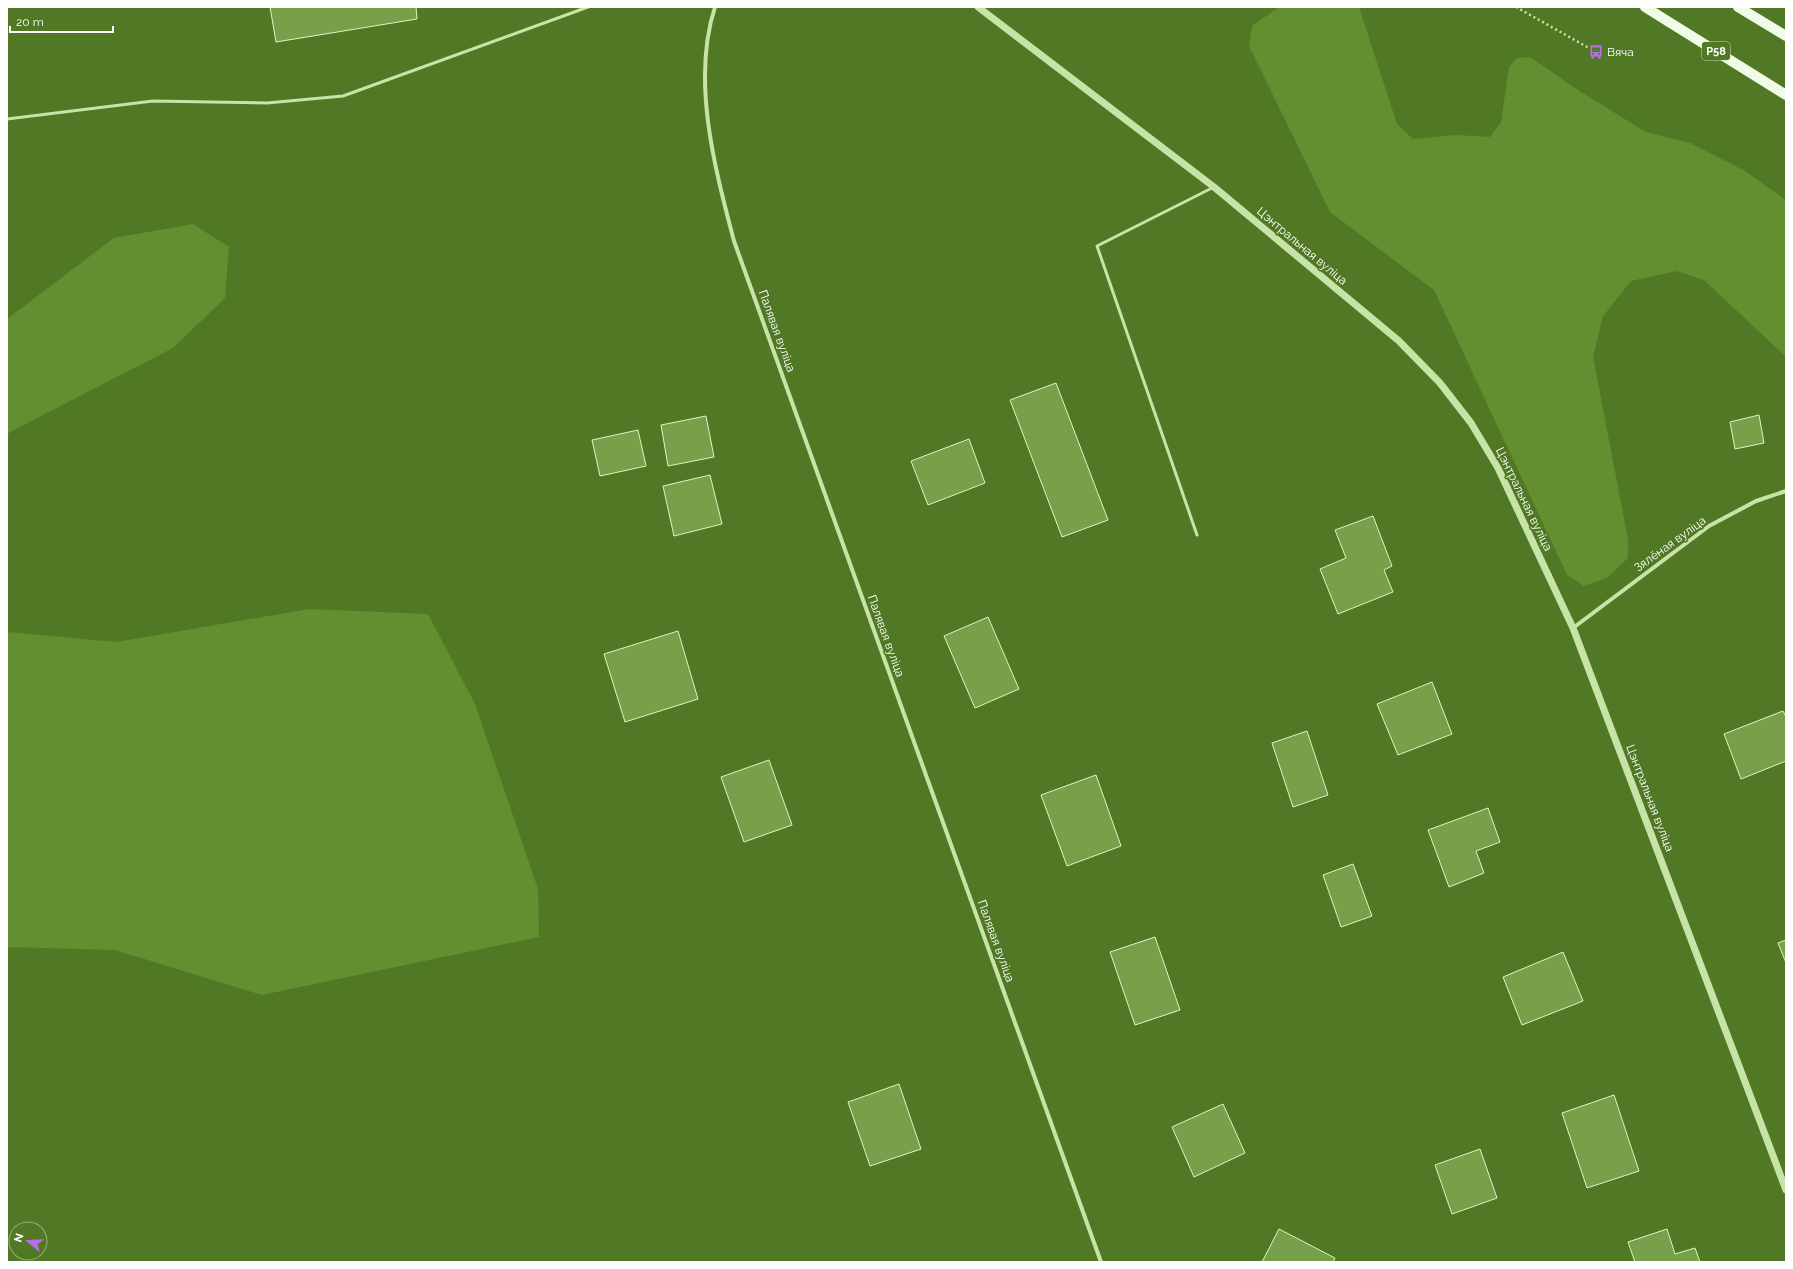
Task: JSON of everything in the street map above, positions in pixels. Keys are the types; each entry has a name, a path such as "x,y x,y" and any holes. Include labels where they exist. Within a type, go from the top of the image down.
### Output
{"main road":[{"name":"Р58","path":"1645,7 1786,96"},
{"path":"1738,7 1786,36"}],"street":[{"name":"Палявая вуліца","path":"715,7 711,20 706,57 706,95 710,136 720,189 734,241 1101,1262"},
{"name":"Цэнтральная вуліца","path":"978,7 1214,187 1399,341 1440,383 1471,423 1498,468 1574,628 1786,1190"},
{"name":"Зялёная вуліца","path":"1574,628 1709,526 1756,501 1786,491"}],"lane":[{"path":"7,119 153,101 267,103 342,96 588,7"},
{"path":"1198,535 1097,246 1214,187"}],"path":[{"path":"1516,7 1596,52"}],"green space":[{"path":"1279,7 1359,7 1397,124 1413,139 1457,135 1490,137 1501,122 1509,67 1517,58 1530,57 1581,92 1646,132 1690,143 1745,171 1786,200 1786,357 1704,280 1677,271 1631,281 1603,316 1593,357 1628,539 1628,558 1607,578 1584,586 1567,575 1434,290 1330,212 1249,46 1252,26"},
{"path":"193,224 229,247 225,298 173,348 10,432 7,435 7,319 114,238"},
{"path":"309,609 428,614 475,704 538,889 539,937 262,995 115,950 7,947 7,632 116,642"}],"building":[{"path":"270,7 416,7 417,19 276,42"},
{"path":"1056,383 1108,520 1062,537 1010,400"},
{"path":"1759,415 1764,443 1735,449 1730,422"},
{"path":"706,416 714,457 668,466 661,425"},
{"path":"638,430 646,466 600,476 592,440"},
{"path":"969,439 985,483 928,505 911,461"},
{"path":"710,475 722,524 674,536 663,486"},
{"path":"1373,516 1392,566 1384,570 1393,592 1338,614 1320,569 1346,558 1335,530"},
{"path":"988,617 1019,689 975,708 944,636"},
{"path":"678,631 698,699 625,722 604,654"},
{"path":"1432,682 1452,734 1398,755 1377,704"},
{"path":"1783,711 1786,717 1786,761 1741,779 1724,734"},
{"path":"1307,731 1328,795 1293,807 1272,743"},
{"path":"769,760 792,825 744,842 721,777"},
{"path":"1096,775 1121,846 1067,866 1041,795"},
{"path":"1488,808 1500,842 1476,851 1484,873 1449,887 1428,830"},
{"path":"1353,864 1372,916 1341,927 1323,875"},
{"path":"1155,937 1180,1010 1135,1025 1110,952"},
{"path":"1786,940 1786,963 1778,943"},
{"path":"1563,952 1583,1001 1522,1025 1503,977"},
{"path":"899,1084 921,1149 870,1166 848,1102"},
{"path":"1614,1095 1639,1171 1587,1188 1562,1113"},
{"path":"1223,1104 1245,1153 1194,1177 1172,1127"},
{"path":"1480,1149 1497,1198 1452,1214 1435,1165"},
{"path":"1279,1229 1335,1258 1333,1262 1262,1262"},
{"path":"1667,1229 1675,1254 1695,1248 1700,1262 1635,1262 1628,1242"}],"place":[{"name":"Вяча","path":"1596,52"}]}
